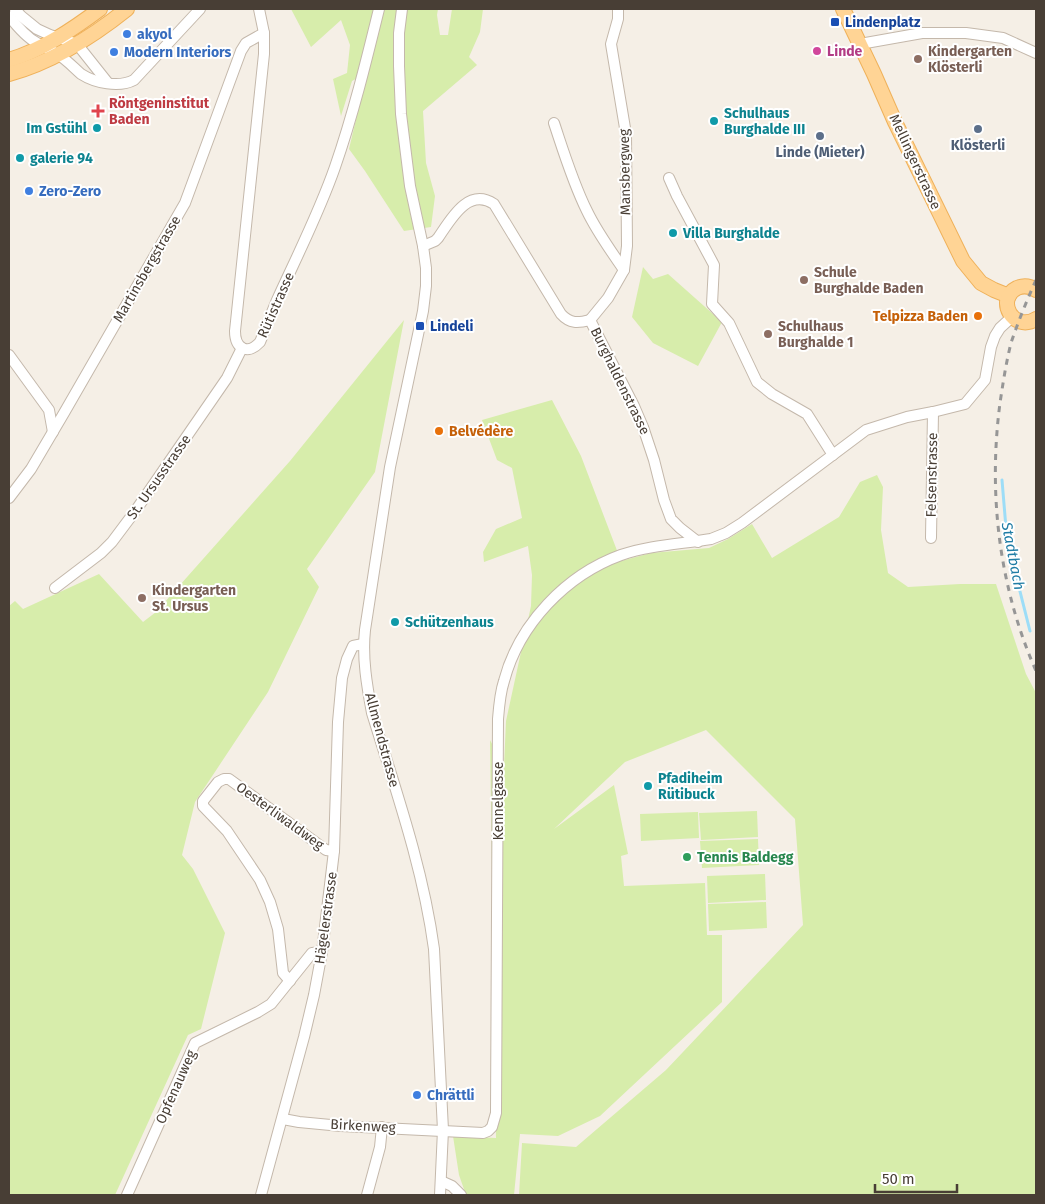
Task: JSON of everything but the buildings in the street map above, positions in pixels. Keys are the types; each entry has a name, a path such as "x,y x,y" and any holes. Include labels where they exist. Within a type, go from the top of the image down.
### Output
{"main road":[{"path":"9,60 43,46 100,9"},
{"path":"9,74 31,67 77,44 106,26 127,9"},
{"name":"Mellingerstrasse","path":"843,9 962,261 981,283 1009,296"},
{"path":"1036,290 1022,286 1012,291 1007,301 1007,307 1012,317 1017,321 1028,323 1036,319"}],"street":[{"path":"15,9 32,26 57,38 77,44 108,83"},
{"path":"9,16 29,37 58,54 81,73 90,78 108,83 122,83 134,80 200,9"},
{"name":"Rütistrasse","path":"259,9 264,33 264,54 235,331 238,344 242,348 248,349 260,342 321,204 355,104 379,9"},
{"path":"402,9 399,33 401,114 410,186 423,246"},
{"name":"Mansbergweg","path":"590,320 608,298 624,270 627,246 626,134 611,44 618,19 618,9"},
{"name":"Martinsbergstrasse","path":"9,498 53,432 141,282 188,197 243,47 264,33"},
{"path":"860,44 922,33 966,34 1003,38 1036,53"},
{"path":"57,38 58,54"},
{"path":"554,123 569,169 587,212 624,270"},
{"path":"669,178 714,265 712,304 729,322 757,382 772,394 807,414 832,454"},
{"name":"Burghaldenstrasse","path":"423,246 435,241 452,216 468,202 478,198 494,204 561,314 571,322 590,320 643,427 664,500 672,519 698,542"},
{"name":"Allmendstrasse","path":"423,246 426,268 423,311 390,468 363,644 364,666 372,713 417,863 430,920 434,949 443,1130 440,1195"},
{"path":"698,542 711,540 742,523 866,430 907,417 965,404 985,380 995,336 1012,317"},
{"name":"St. Ursusstrasse","path":"55,588 101,553 112,542 227,378 242,348"},
{"path":"9,355 49,410 53,432"},
{"path":"49,410 64,413"},
{"name":"Felsenstrasse","path":"931,538 933,412"},
{"name":"Kennelgasse","path":"443,1130 488,1131 492,1127 496,1113 498,719 504,681 513,655 540,613 552,600 570,584 593,569 621,555 637,550 698,542"},
{"name":"Hägelerstrasse","path":"261,1195 283,1119 314,994 322,952 334,851 338,722 342,678 353,646 363,644"},
{"name":"Oesterliwaldweg","path":"290,981 283,974 278,928 270,902 260,880 227,831 203,806 203,802 218,782 229,779 326,850 334,851"},
{"name":"Opfenauweg","path":"127,1195 196,1043 271,1004 312,953 322,952"},
{"name":"Birkenweg","path":"283,1119 341,1126 443,1130"},
{"path":"367,1195 380,1147 382,1127"},
{"path":"442,1181 452,1186 461,1195"}],"green space":[{"path":"291,9 438,9 440,35 448,35 452,9 483,9 480,32 469,57 477,65 423,111 426,163 435,196 431,227 404,231 349,149 367,73 352,81 341,116 333,79 347,73 350,45 341,20 311,47"},
{"path":"643,267 653,279 668,274 722,322 698,366 653,343 632,317"},
{"path":"404,320 375,472 307,569 319,587 268,692 195,802 182,855 193,869 225,933 201,1029 188,1035 115,1195 9,1195 9,606 15,601 23,609 99,574 143,622 156,612 290,461"},
{"path":"552,400 581,456 621,561 651,553 709,548 752,524 772,558 839,517 860,482 877,475 883,487 881,530 888,573 908,587 996,584 1026,674 1036,693 1036,1195 519,1195 522,1143 576,1147 666,1070 803,925 795,819 706,730 625,762 554,829 614,785 628,854 621,856 624,886 705,883 707,935 722,935 722,1002 600,1116 558,1136 520,1134 514,1195 466,1195 459,1175 453,1136 496,1138 490,740 504,767 506,721 531,606 532,575 528,546 484,562 483,552 496,529 522,518 512,468 497,460 482,420"},
{"path":"757,811 758,837 701,840 699,813"},
{"path":"698,812 699,838 641,841 640,814"},
{"path":"758,839 759,865 702,868 700,841"},
{"path":"765,874 766,900 708,903 707,876"},
{"path":"766,902 767,928 709,931 708,904"}],"waterway":[{"name":"Stadtbach","path":"1002,480 1007,540 1030,631"}],"railway":[{"path":"1036,280 1011,343 1000,403 995,471 996,506 1005,573 1023,639 1036,671"}],"place":[{"name":"Lindenplatz","path":"835,22"},
{"name":"akyol","path":"127,34"},
{"name":"Linde","path":"817,51"},
{"name":"Modern Interiors","path":"114,52"},
{"name":"Kindergarten Klösterli","path":"918,59"},
{"name":"Röntgeninstitut Baden","path":"98,111"},
{"name":"Schulhaus Burghalde III","path":"714,121"},
{"name":"Im Gstühl","path":"97,128"},
{"name":"Klösterli","path":"978,129"},
{"name":"Linde (Mieter)","path":"820,136"},
{"name":"galerie 94","path":"20,158"},
{"name":"Zero-Zero","path":"29,191"},
{"name":"Villa Burghalde","path":"673,233"},
{"name":"Schule Burghalde Baden","path":"804,280"},
{"name":"Telpizza Baden","path":"978,316"},
{"name":"Lindeli","path":"420,326"},
{"name":"Schulhaus Burghalde 1","path":"768,334"},
{"name":"Belvédère","path":"439,431"},
{"name":"Kindergarten St. Ursus","path":"142,598"},
{"name":"Schützenhaus","path":"395,622"},
{"name":"Pfadiheim Rütibuck","path":"648,786"},
{"name":"Tennis Baldegg","path":"687,857"},
{"name":"Chrättli","path":"417,1095"}]}
